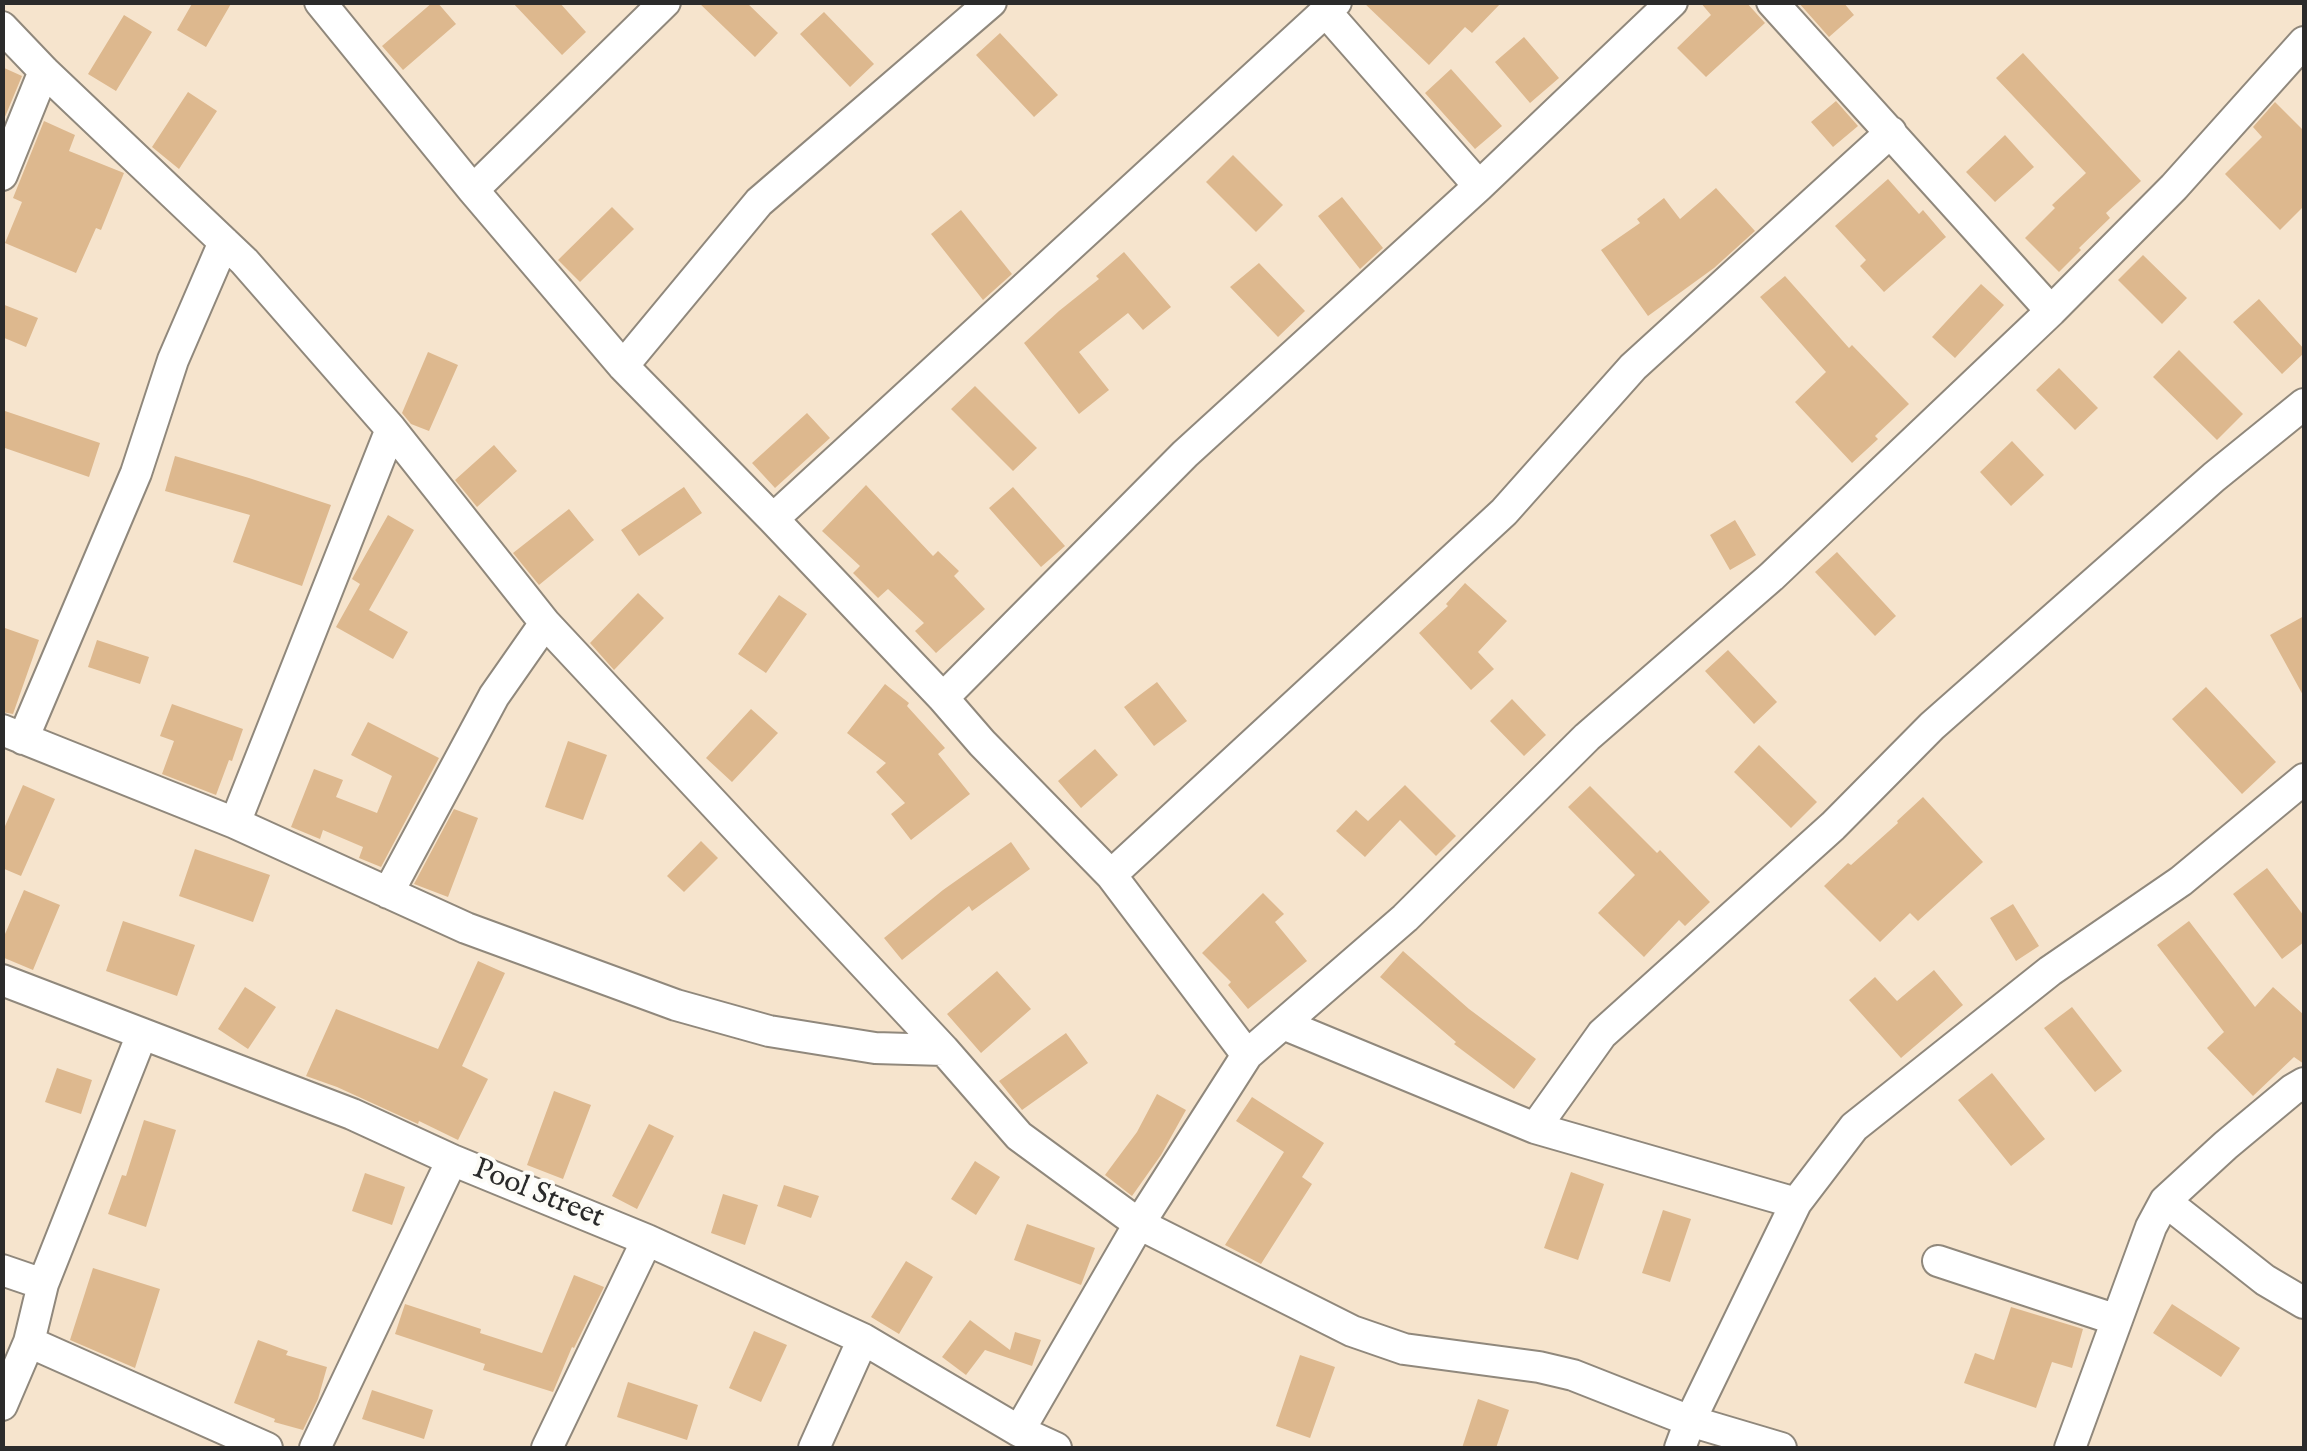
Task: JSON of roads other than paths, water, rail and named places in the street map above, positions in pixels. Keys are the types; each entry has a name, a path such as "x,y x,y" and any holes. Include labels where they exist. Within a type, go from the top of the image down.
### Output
{"street":[{"path":"473,190 665,2"},
{"path":"623,366 759,202 991,2"},
{"path":"943,698 1186,454 1479,186 1672,2"},
{"path":"1772,2 2052,311"},
{"path":"330,7 473,190 623,366 1112,875 1247,1055"},
{"path":"773,518 1331,8 1479,186"},
{"path":"2,27 244,261 391,429 546,623 944,1050 1019,1136 1138,1224 1352,1331 1404,1350 1573,1375 1685,1435 1781,1448"},
{"path":"1019,1431 1138,1224 1247,1055 1404,918 1587,736 1771,576 2052,311 2174,186 2304,42"},
{"path":"2,175 44,71"},
{"path":"1112,875 1504,512 1633,366 1892,132"},
{"path":"224,242 174,360 136,474 13,735 236,823 466,928 676,1005 769,1031 875,1048 944,1050"},
{"path":"1536,1128 1602,1034 1832,826 1947,712 2214,477 2304,404"},
{"path":"236,823 391,429"},
{"path":"388,893 494,696 546,623"},
{"path":"1685,1435 1796,1203 1854,1127 2050,971 2182,882 2304,778"},
{"name":"Pool Street","path":"2,980 352,1114 452,1160 648,1240 864,1339 1019,1431 1056,1448"},
{"path":"1282,1024 1536,1128 1796,1203"},
{"path":"2,1405 30,1342 43,1284 142,1034"},
{"path":"2070,1448 2150,1227 2164,1201 2226,1145 2304,1084"},
{"path":"314,1448 452,1160"},
{"path":"2164,1201 2266,1280 2304,1302"},
{"path":"546,1448 648,1240"},
{"path":"1938,1261 2117,1320"},
{"path":"2,1270 43,1284"},
{"path":"814,1448 864,1339"},
{"path":"30,1342 267,1448"}]}
